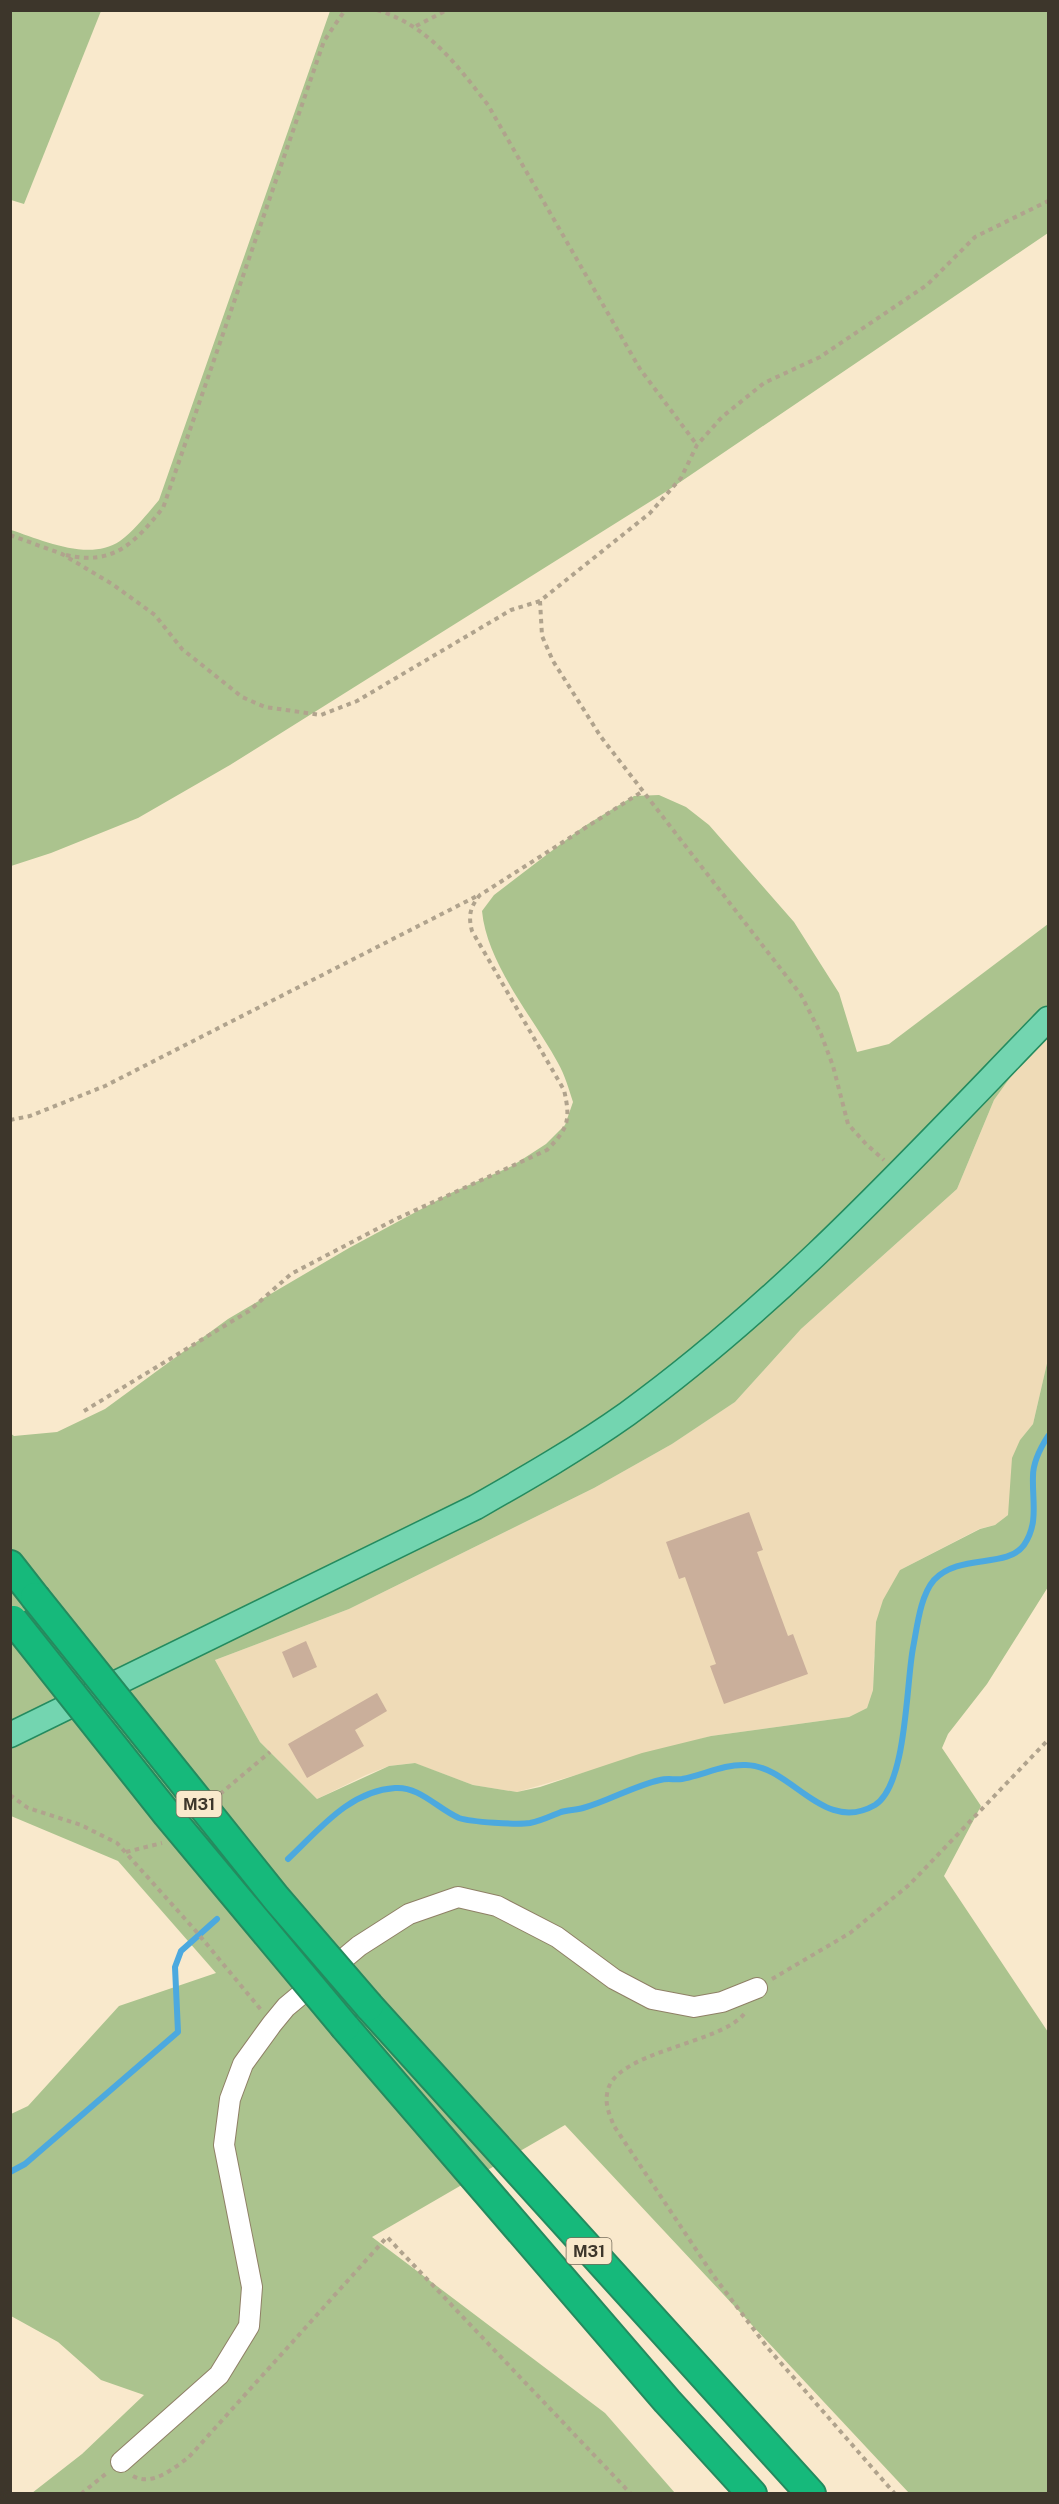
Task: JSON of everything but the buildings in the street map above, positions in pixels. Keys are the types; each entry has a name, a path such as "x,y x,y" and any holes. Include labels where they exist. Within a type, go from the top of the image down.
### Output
{"highway":[{"name":"M31","path":"10,1565 223,1833 369,2006 811,2493"},
{"name":"M31","path":"12,1618 167,1814 345,2027 667,2401 752,2493"}],"main road":[{"path":"10,1735 390,1551 529,1477 625,1415 720,1341 808,1264 900,1173 1048,1019"}],"street":[{"path":"121,2462 219,2374 249,2326 252,2287 224,2145 230,2099 240,2072 286,2007 359,1946 409,1914 458,1897 497,1906 557,1937 614,1979 652,1999 694,2007 722,2002 757,1988"}],"path":[{"path":"10,535 62,554 87,560 110,556 128,545 163,508 324,40 345,10"},
{"path":"377,10 416,26 457,65 488,105 640,369 697,445"},
{"path":"416,26 447,10"},
{"path":"62,554 112,584 155,615 182,649 242,697 265,707 321,715 357,701 511,610 540,601 650,513 681,478 697,445 722,417 764,383 820,357 927,285 975,237 1048,201"},
{"path":"540,601 542,636 553,661 601,737 801,994 821,1034 833,1066 848,1124 866,1144 900,1173"},
{"path":"10,1120 30,1116 105,1086 480,895 644,791"},
{"path":"84,1411 249,1311 291,1274 394,1220 547,1150 563,1134 569,1112 564,1090 472,931 469,918 472,906 480,895"},
{"path":"895,2493 767,2347 713,2275 614,2126 607,2106 606,2092 617,2076 641,2060 721,2031 739,2020 752,2004 757,1988 850,1934 909,1885 1048,1740"},
{"path":"10,1795 28,1808 81,1825 117,1844 195,1930 272,2024"},
{"path":"81,2493 121,2462 135,2478 149,2479 167,2473 189,2457 387,2237 631,2493"}],"shaded area":[{"path":"1048,1038 1048,1359 1033,1424 1020,1440 1008,1515 995,1525 979,1529 900,1570 874,1656 873,1690 867,1708 849,1717 711,1736 517,1792 473,1785 414,1763 389,1766 317,1799 260,1742 215,1660 349,1609 594,1488 672,1444 735,1402 801,1329 957,1189 994,1100 1017,1068"}],"green space":[{"path":"10,11 101,11 24,204 11,200"},
{"path":"330,11 1048,11 1048,233 667,491 230,765 138,818 51,853 11,866 11,530 66,547 94,550 120,541 141,522 159,500"},
{"path":"659,795 686,807 709,825 794,922 839,993 857,1052 889,1044 1048,924 1048,1038 1017,1068 994,1100 957,1189 801,1329 735,1402 672,1444 594,1488 349,1609 215,1660 260,1742 317,1799 389,1766 415,1763 473,1785 517,1792 540,1787 642,1753 711,1736 849,1717 867,1708 873,1690 876,1622 883,1600 900,1570 980,1529 995,1525 1008,1515 1012,1458 1020,1440 1033,1424 1048,1359 1048,1587 987,1684 948,1734 942,1748 981,1806 944,1876 1048,2032 1048,2493 909,2493 565,2125 372,2237 605,2413 675,2493 32,2493 82,2454 144,2395 101,2380 58,2342 11,2316 11,2114 28,2106 119,2006 216,1973 118,1861 11,1816 10,1433 14,1436 57,1432 105,1409 228,1319 349,1248 451,1193 512,1166 546,1144 565,1125 573,1102 558,1063 512,990 492,951 482,911 494,895 583,827 634,796"}],"waterway":[{"path":"288,1859 323,1825 349,1804 363,1796 395,1788 404,1788 420,1794 459,1818 524,1824 593,1805 660,1780 682,1779 721,1768 746,1765 763,1768 823,1806 839,1812 856,1812 875,1805 886,1794 899,1756 913,1648 925,1595 934,1580 944,1572 969,1563 1006,1557 1024,1545 1032,1528 1034,1465 1048,1436"},
{"path":"10,2172 25,2164 178,2032 175,1967 181,1951 217,1919"}]}
